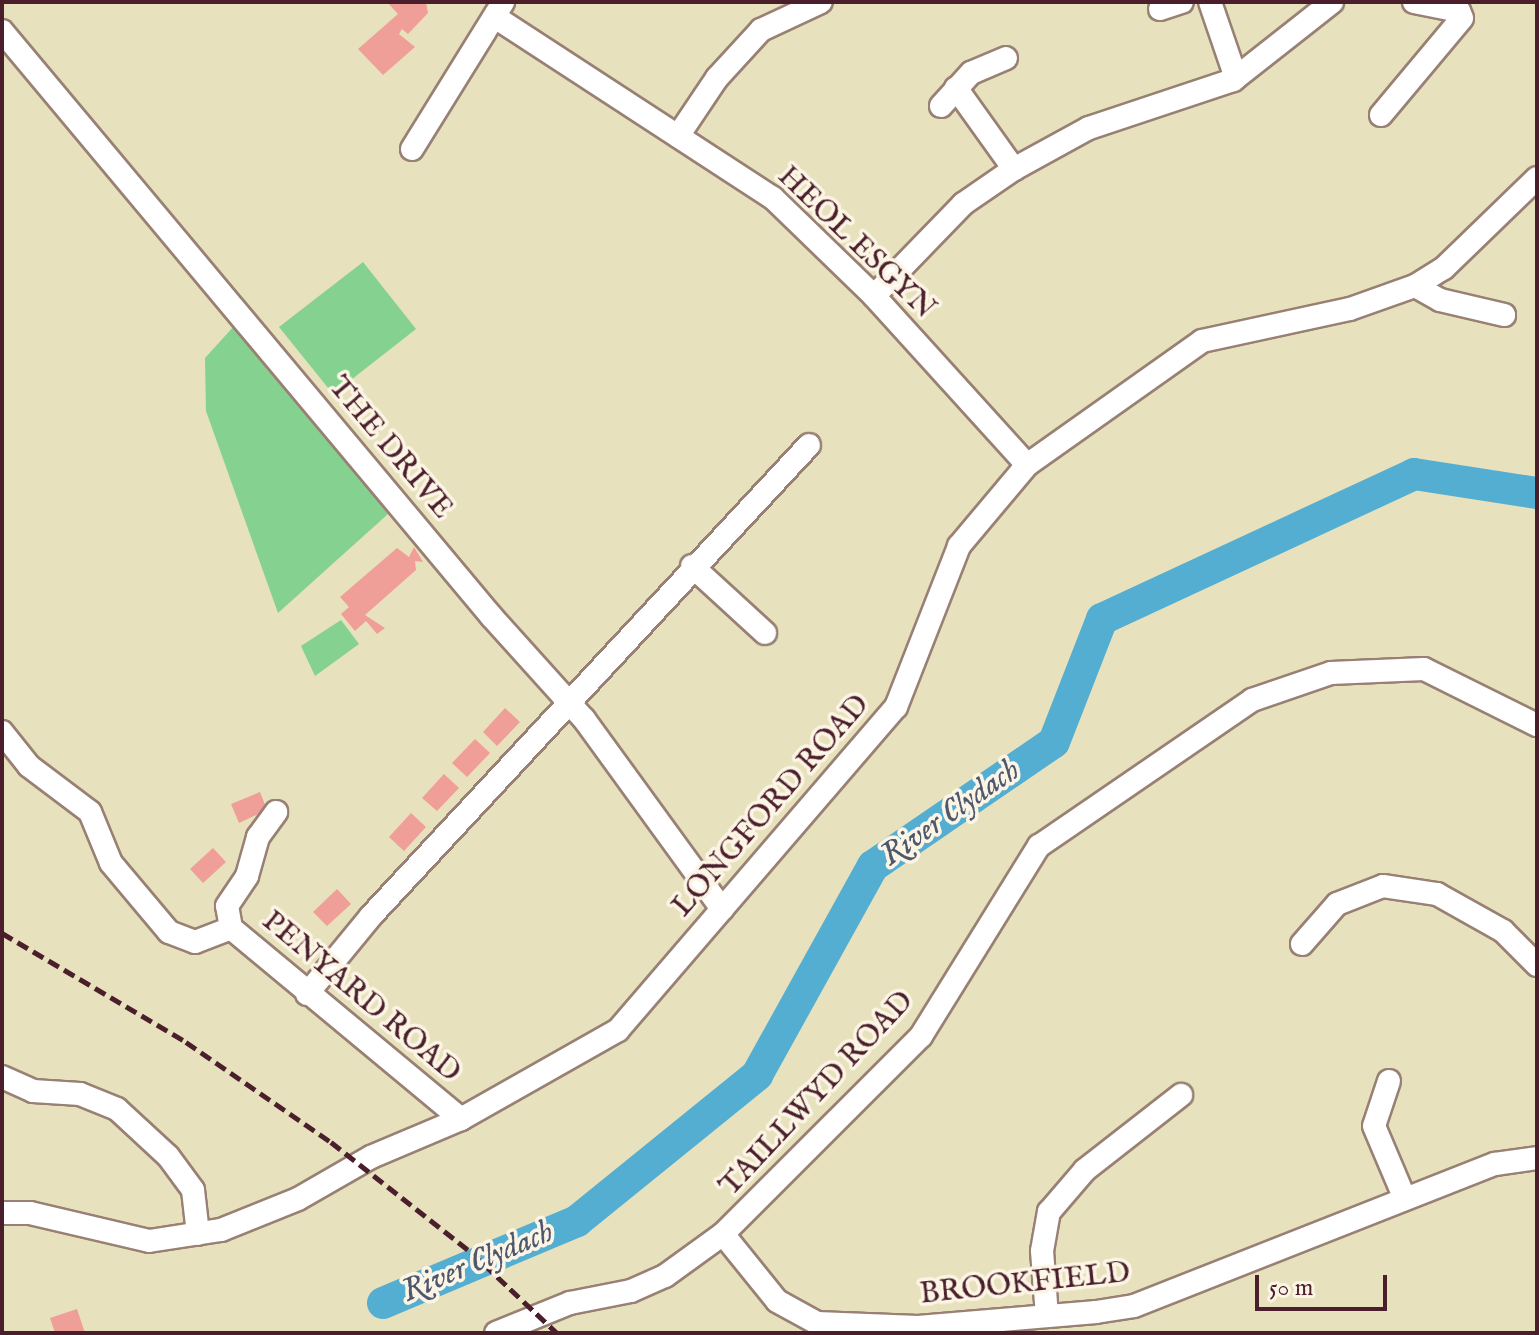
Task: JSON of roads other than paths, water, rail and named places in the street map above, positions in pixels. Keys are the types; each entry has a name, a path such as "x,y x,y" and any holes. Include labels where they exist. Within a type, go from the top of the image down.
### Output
{"street":[{"path":"678,136 717,78 761,30 821,2"},
{"path":"1210,2 1236,78"},
{"path":"874,296 963,204 1014,169 1089,128 1236,78 1332,2"},
{"path":"1381,115 1462,18 1459,11 1414,2"},
{"path":"416,142 499,9"},
{"name":"HEOL ESGYN","path":"499,9 678,136 773,198 874,296 1027,465"},
{"name":"THE DRIVE","path":"2,31 454,583 566,703 722,909"},
{"path":"941,106 956,88 982,66 1006,58"},
{"path":"956,88 1014,169"},
{"name":"LONGFORD ROAD","path":"2,1213 30,1213 149,1241 198,1234 298,1199 371,1157 461,1119 618,1030 896,707 959,546 1027,465 1202,341 1350,309 1415,286 1444,268 1537,178"},
{"path":"1415,286 1440,300 1504,315"},
{"path":"307,994 566,703 809,445"},
{"path":"692,566 765,633"},
{"name":"TAILLWYD ROAD","path":"496,1333 570,1303 631,1291 665,1276 723,1234 921,1036 1039,846 1252,700 1331,673 1424,669 1537,725"},
{"name":"PENYARD ROAD","path":"2,732 29,766 90,812 111,863 169,932 195,942 231,928 461,1119"},
{"path":"231,928 227,906 247,876 258,837 276,812"},
{"path":"1302,944 1337,904 1383,886 1437,894 1503,931 1537,965"},
{"path":"2,1077 33,1091 80,1094 124,1114 193,1190 198,1234"},
{"path":"1389,1081 1374,1126 1405,1199"},
{"path":"1047,1316 1042,1251 1049,1212 1085,1170 1181,1095"},
{"name":"BROOKFIELD","path":"723,1234 777,1301 815,1328 918,1327 1047,1316 1134,1306 1495,1164 1537,1158"}],"waterway":[{"name":"River Clydach","path":"383,1303 577,1221 757,1075 873,866 1054,742 1102,619 1414,474 1537,493"}],"railway":[{"path":"2,933 186,1042 331,1142 471,1252 557,1333"}]}
